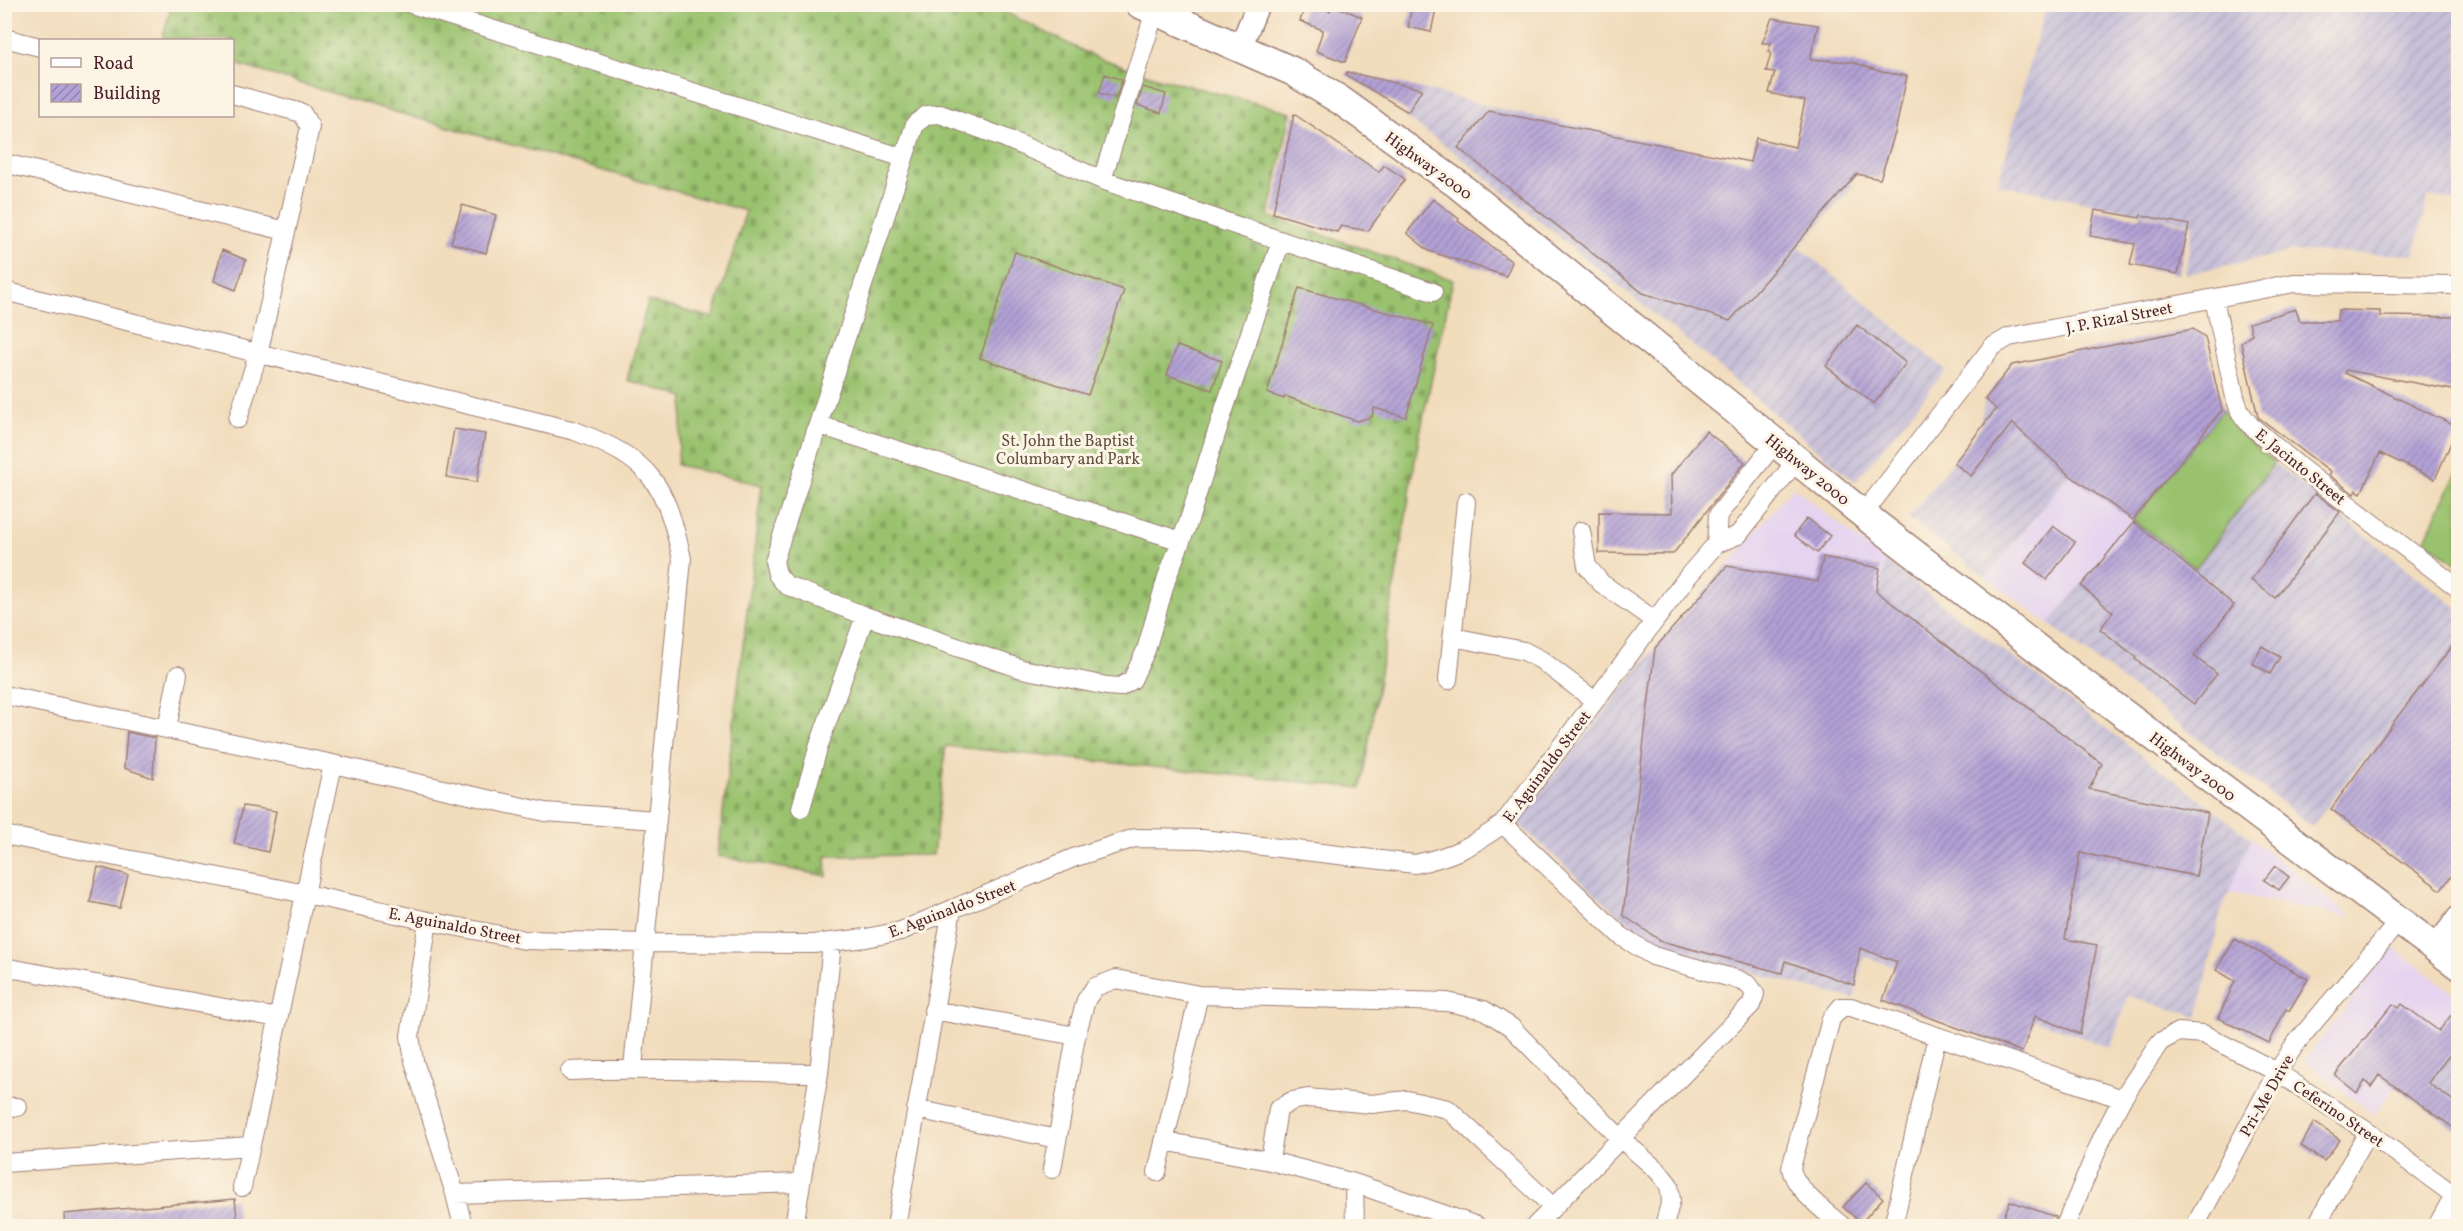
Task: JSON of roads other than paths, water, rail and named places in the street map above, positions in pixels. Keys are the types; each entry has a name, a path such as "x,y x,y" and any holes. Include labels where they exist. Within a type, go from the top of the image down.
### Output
{"main road":[{"name":"Highway 2000","path":"1147,8 1293,71 1340,100 1457,184 1863,514 2039,650 2458,965"}],"street":[{"path":"411,4 904,158"},
{"path":"1240,48 1258,4"},
{"path":"1102,180 1147,8"},
{"path":"4,38 39,47"},
{"path":"234,95 302,113 310,127 258,354 238,419"},
{"path":"1281,241 1182,541 1167,577 1146,650 1132,680 1120,687 1107,687 1022,669 865,616 786,585 777,574 774,561 915,124 927,116 940,114 1000,136 1102,180 1433,292"},
{"path":"4,163 286,231"},
{"name":"J. P. Rizal Street","path":"1863,514 1992,346 2009,337 2294,283 2458,285"},
{"path":"4,291 575,431 608,444 636,461 660,488 674,521 682,559 633,1068"},
{"name":"E. Jacinto Street","path":"2214,299 2235,397 2240,412 2250,425 2302,469 2458,588"},
{"path":"819,424 1182,541"},
{"path":"1716,544 1718,515 1785,452"},
{"name":"E. Aguinaldo Street","path":"4,835 306,894 525,940 645,943 832,943 901,931 1073,858 1135,838 1203,839 1415,864 1444,858 1473,846 1503,824 1654,620 1716,544 1738,534 1785,452"},
{"path":"1448,680 1466,502"},
{"path":"1581,531 1587,566 1601,583 1654,620"},
{"path":"801,808 819,745 865,616"},
{"path":"1453,637 1524,651 1541,660 1595,701"},
{"path":"167,728 178,675"},
{"path":"4,695 167,728 545,812 657,820"},
{"path":"242,1187 333,764"},
{"path":"1503,824 1621,936 1653,956 1739,980 1749,985 1755,994 1751,1005 1535,1227"},
{"path":"896,1227 952,909"},
{"path":"2436,947 2458,918"},
{"name":"Pri-Me Drive","path":"2195,1227 2277,1072 2297,1041 2400,920"},
{"path":"428,921 410,1036 414,1061 463,1227"},
{"path":"794,1227 819,1073 832,943"},
{"path":"4,967 278,1018"},
{"path":"1052,1168 1076,1036 1086,1000 1095,987 1116,979 1199,996 1447,1002 1484,1010 1512,1027 1620,1138 1658,1171 1669,1185 1671,1200 1664,1227"},
{"path":"1157,1172 1199,996"},
{"path":"1842,1227 1798,1185 1792,1177 1791,1168 1831,1019 1841,1007 1851,1007 2122,1099 2103,1136 2065,1227"},
{"path":"933,1010 1076,1036"},
{"name":"Ceferino Street","path":"2122,1099 2160,1042 2178,1032 2203,1034 2277,1072 2368,1132 2456,1196"},
{"path":"1893,1227 1937,1036"},
{"path":"570,1071 633,1068 751,1073 819,1073"},
{"path":"1270,1161 1278,1108 1292,1101 1308,1098 1371,1104 1407,1100 1449,1109 1553,1207"},
{"path":"916,1109 1057,1139"},
{"path":"2316,1227 2368,1132"},
{"path":"1164,1141 1270,1161 1354,1183 1477,1227"},
{"path":"4,1163 250,1146"},
{"path":"455,1194 800,1183"},
{"path":"1354,1183 1355,1227"},
{"path":"2437,1227 2456,1196"}],"park label":[{"name":"St. John the Baptist Columbary and Park","path":"1068,449"}]}
